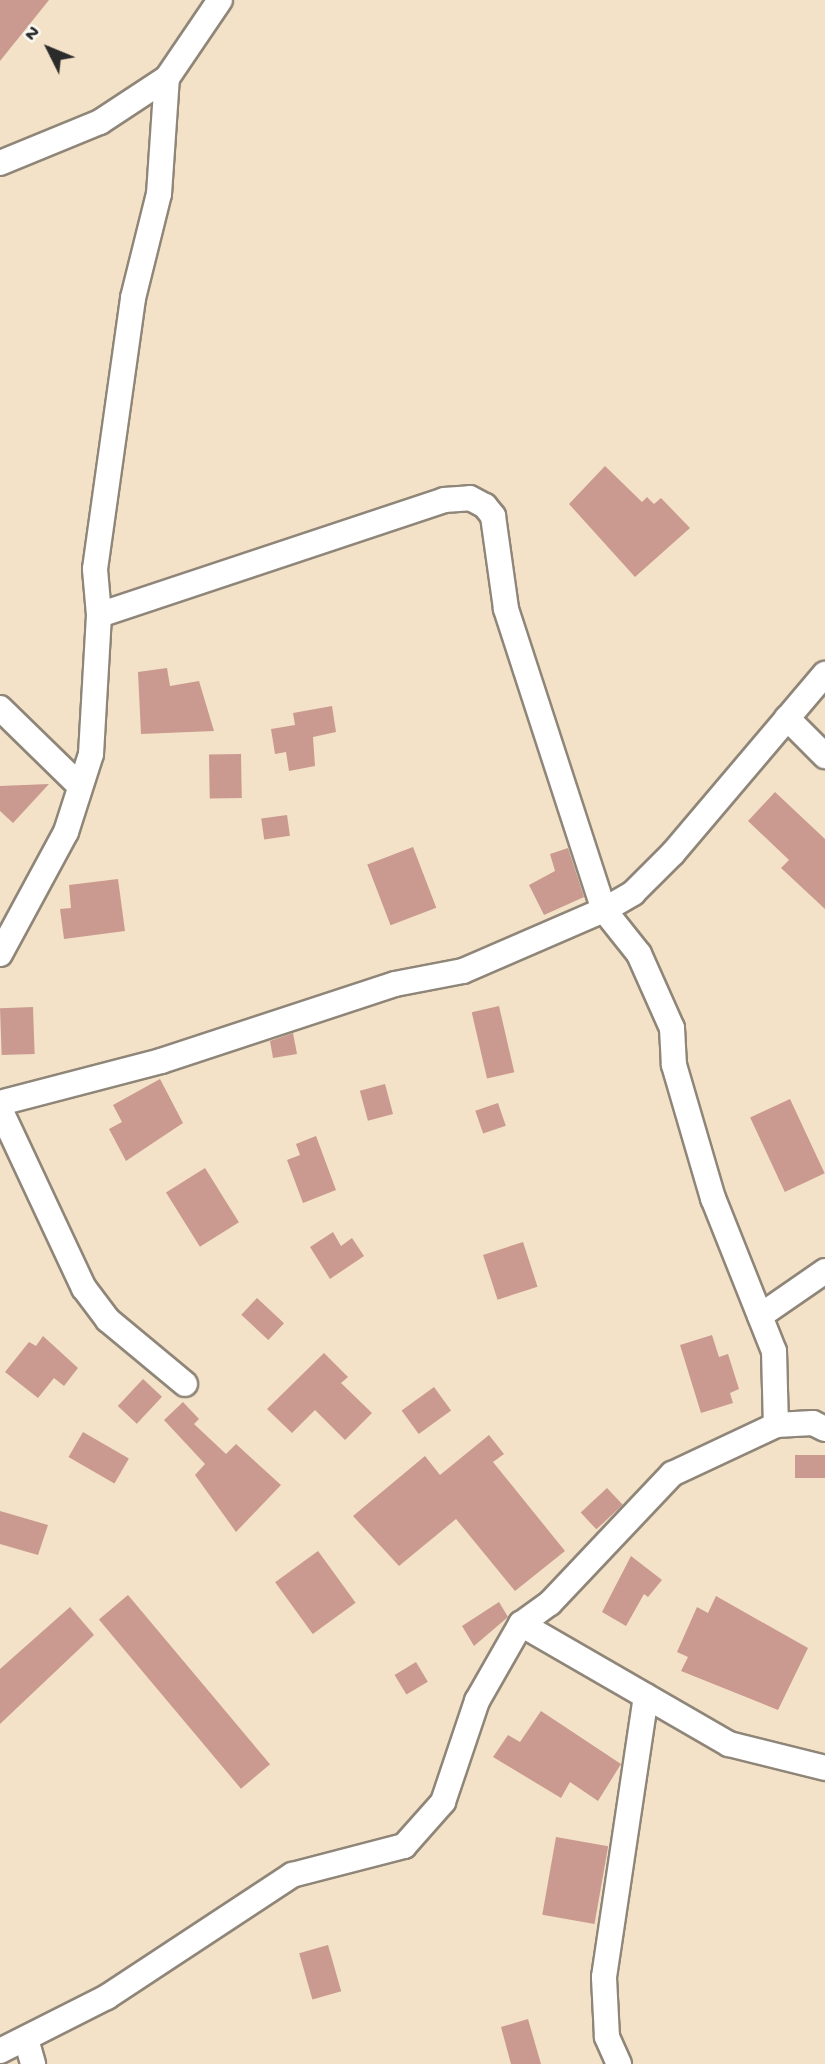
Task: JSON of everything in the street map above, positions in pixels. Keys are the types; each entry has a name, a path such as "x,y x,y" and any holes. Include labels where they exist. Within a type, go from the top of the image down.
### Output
{"street":[{"path":"0,163 100,122 167,78 220,0"},
{"path":"0,954 66,832 97,728 99,615 95,569 134,298 159,194 167,78"},
{"path":"99,615 444,500 470,498 485,506 493,516 506,609 604,909 639,954 672,1028 674,1065 713,1198 774,1351 776,1426"},
{"path":"0,1103 160,1060 395,984 463,971 604,909 633,893 673,853 825,674"},
{"path":"0,708 79,785"},
{"path":"787,718 825,756"},
{"path":"0,1109 84,1288 108,1320 185,1384"},
{"path":"760,1316 825,1271"},
{"path":"0,2051 107,1997 292,1875 404,1846 443,1802 477,1701 521,1624 550,1603 672,1474 776,1426 813,1423 825,1429"},
{"path":"521,1624 729,1744 825,1768"},
{"path":"620,2064 607,2037 604,1977 646,1696"},
{"path":"26,2039 33,2064"}],"building":[{"path":"0,0 49,0 0,61"},
{"path":"605,466 642,502 647,497 654,504 661,498 690,528 635,577 569,504"},
{"path":"167,668 170,686 199,681 214,731 141,734 138,672"},
{"path":"332,706 336,732 313,737 315,766 289,771 286,752 275,754 271,729 295,725 293,713"},
{"path":"241,754 242,798 210,799 209,755"},
{"path":"49,784 13,823 0,811 0,786"},
{"path":"775,792 825,839 825,909 781,868 789,860 748,821"},
{"path":"287,815 290,836 264,839 261,819"},
{"path":"413,847 436,908 391,925 367,865"},
{"path":"568,848 584,897 544,915 529,885 555,871 550,854"},
{"path":"118,879 125,931 64,939 60,909 71,908 69,885"},
{"path":"499,1006 514,1072 487,1079 472,1012"},
{"path":"33,1007 35,1054 2,1055 0,1008"},
{"path":"293,1033 297,1054 273,1058 270,1041"},
{"path":"160,1079 183,1123 126,1161 109,1129 122,1122 113,1105"},
{"path":"385,1084 393,1114 368,1121 360,1091"},
{"path":"790,1099 825,1173 785,1192 750,1118"},
{"path":"498,1103 506,1126 483,1134 475,1111"},
{"path":"316,1136 336,1190 303,1203 287,1160 300,1155 296,1144"},
{"path":"205,1168 239,1222 200,1247 166,1192"},
{"path":"333,1232 341,1246 352,1238 364,1256 330,1279 310,1247"},
{"path":"523,1242 538,1287 498,1300 483,1255"},
{"path":"257,1298 284,1323 268,1340 241,1315"},
{"path":"712,1335 719,1357 728,1354 739,1389 730,1393 733,1403 701,1413 680,1345"},
{"path":"43,1336 78,1368 64,1386 54,1378 38,1398 5,1372 29,1342 36,1346"},
{"path":"324,1353 348,1377 341,1383 372,1413 345,1440 315,1410 292,1433 267,1409"},
{"path":"143,1379 162,1397 137,1424 118,1406"},
{"path":"434,1387 451,1410 419,1434 402,1411"},
{"path":"183,1402 199,1419 194,1424 226,1454 236,1444 281,1485 236,1532 195,1475 205,1464 164,1420"},
{"path":"83,1432 129,1458 114,1484 68,1457"},
{"path":"489,1435 504,1454 493,1462 565,1551 515,1591 456,1519 399,1566 353,1516 425,1456 440,1475"},
{"path":"795,1455 825,1455 825,1478 795,1478"},
{"path":"607,1488 623,1505 596,1529 581,1513"},
{"path":"0,1511 48,1525 38,1555 0,1544"},
{"path":"318,1551 356,1603 313,1634 275,1582"},
{"path":"631,1556 662,1580 648,1597 644,1594 626,1626 602,1612"},
{"path":"128,1595 270,1764 241,1789 99,1619"},
{"path":"716,1596 808,1648 778,1710 681,1671 688,1657 677,1652 697,1607 708,1613"},
{"path":"499,1602 508,1617 474,1646 462,1626"},
{"path":"70,1607 94,1635 0,1724 0,1669"},
{"path":"416,1662 428,1682 406,1695 395,1675"},
{"path":"541,1711 621,1764 598,1801 570,1782 561,1798 493,1757 508,1735 520,1742"},
{"path":"556,1837 608,1846 594,1924 542,1915"},
{"path":"328,1945 341,1991 312,1999 299,1953"},
{"path":"528,2019 541,2064 511,2064 501,2027"}]}
